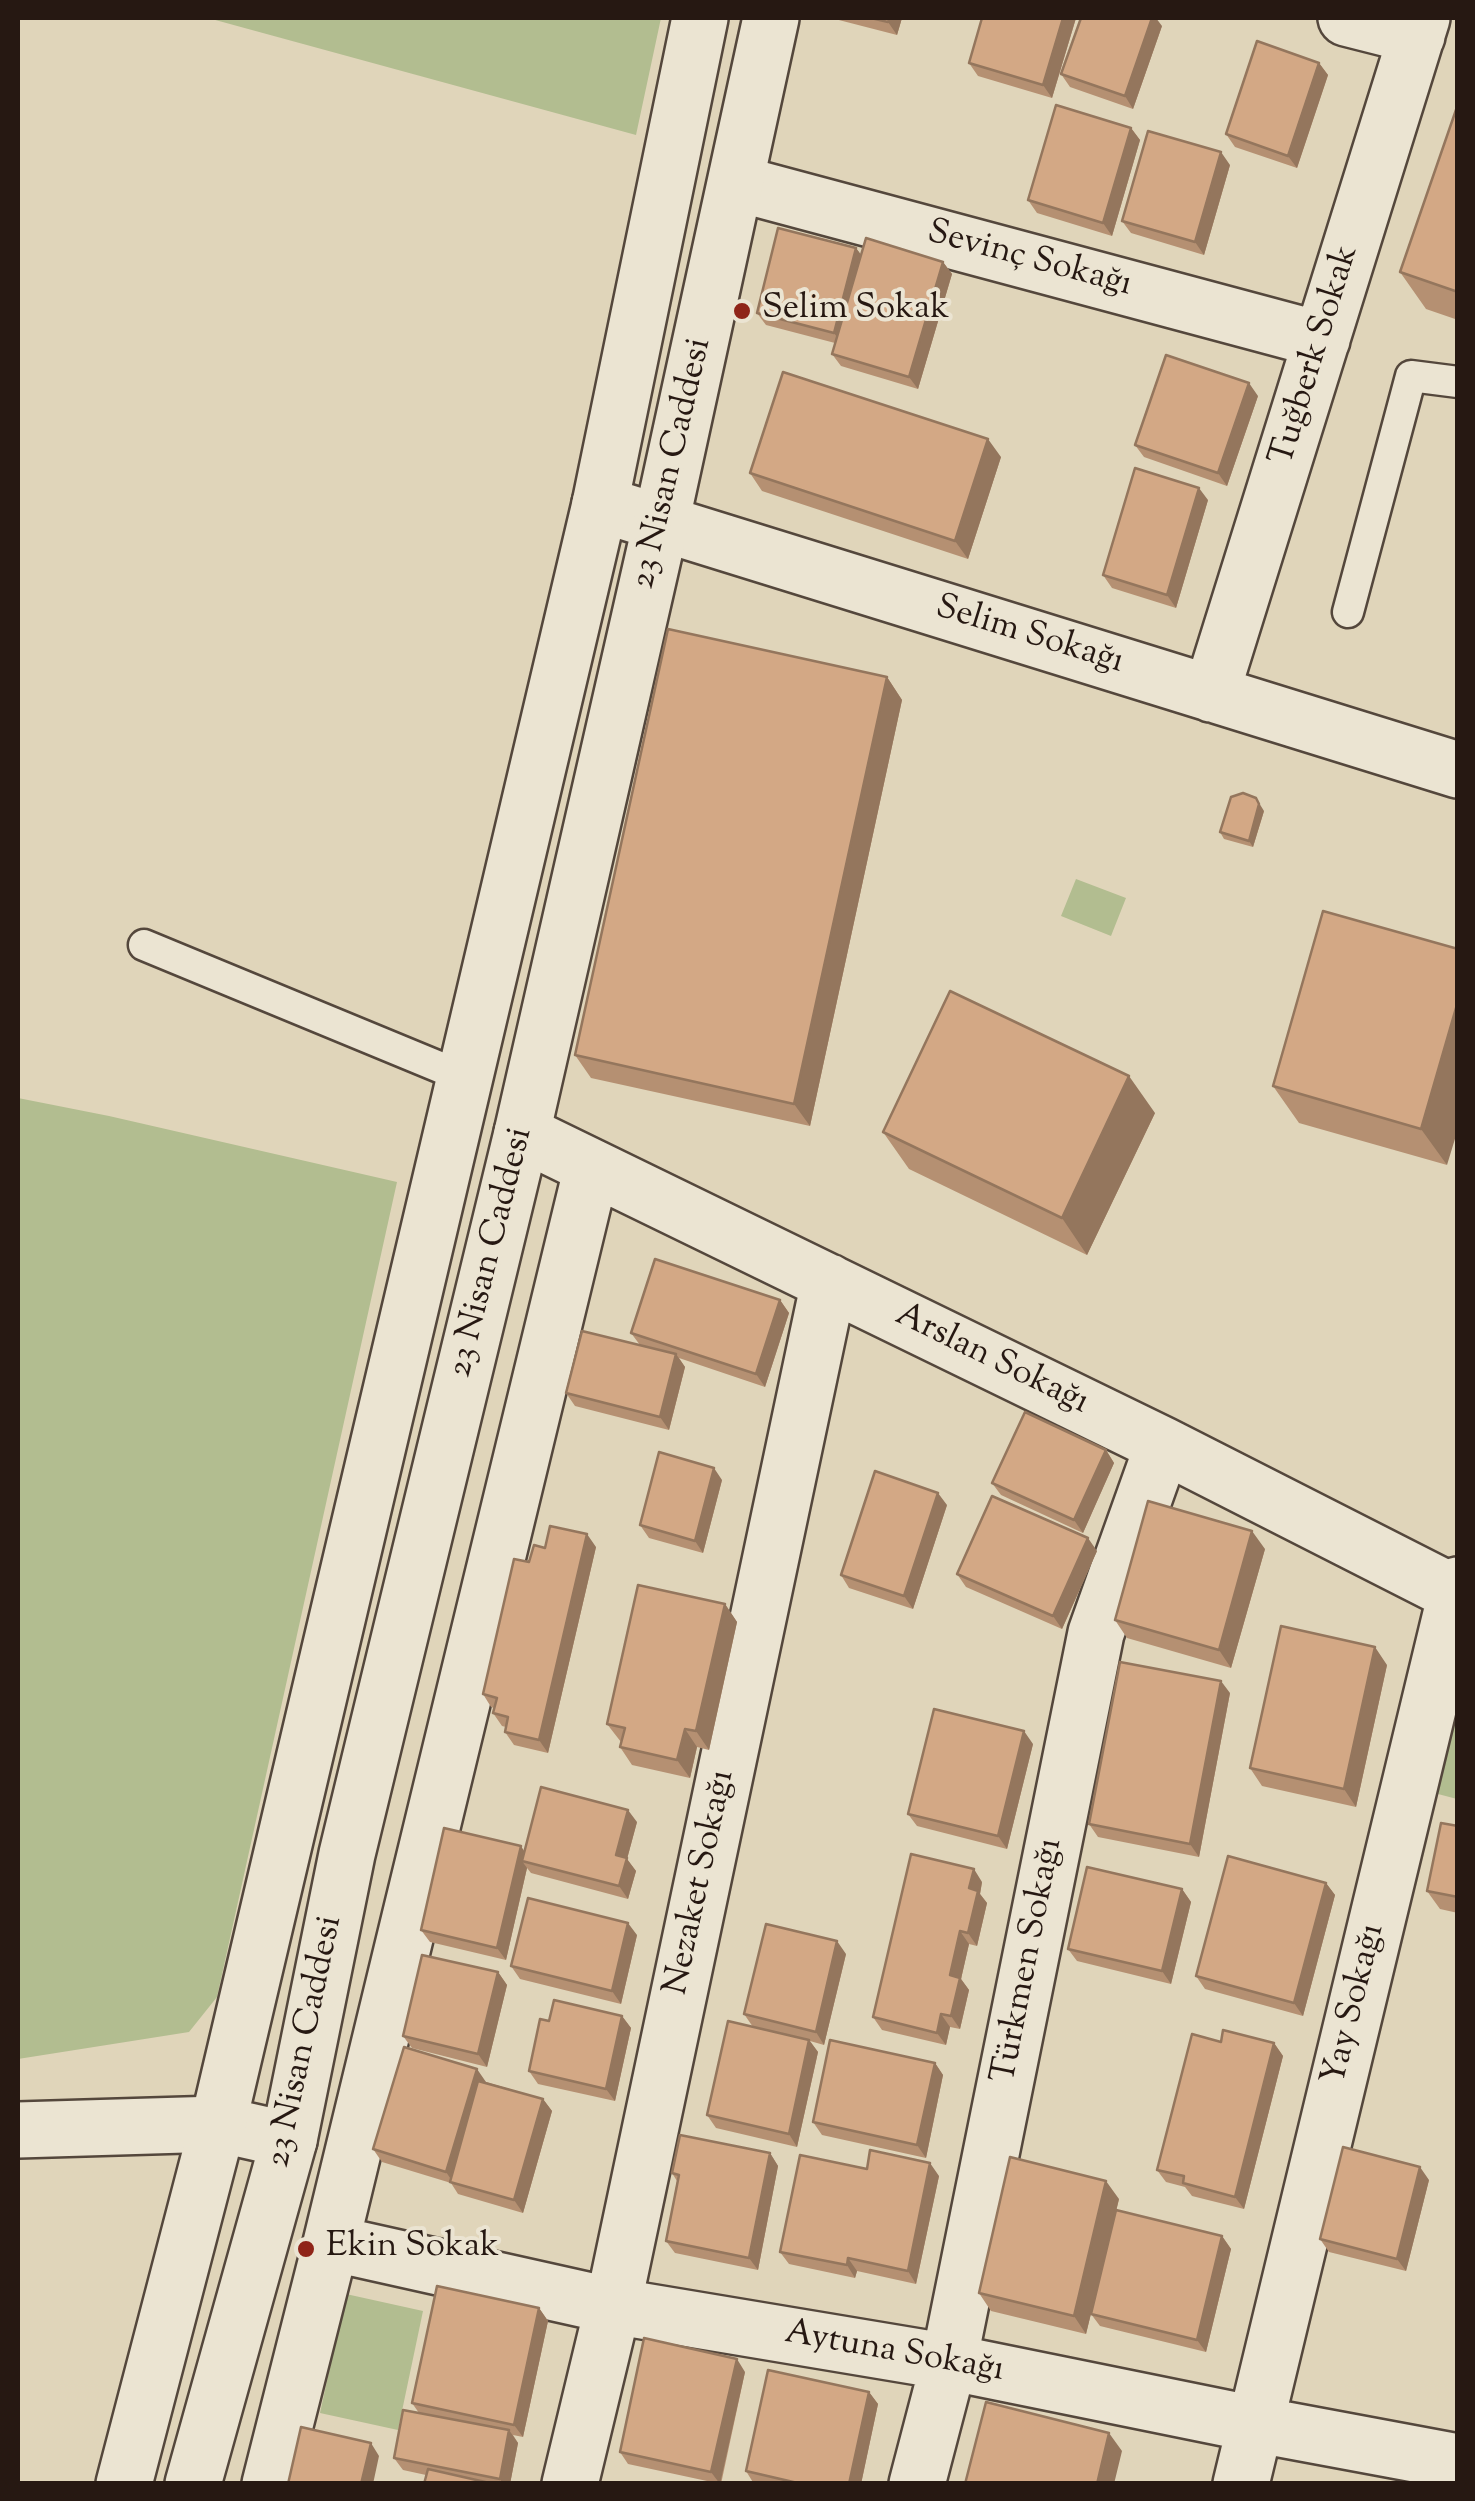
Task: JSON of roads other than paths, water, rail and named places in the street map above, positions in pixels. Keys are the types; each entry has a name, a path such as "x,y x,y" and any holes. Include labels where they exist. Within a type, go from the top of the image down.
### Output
{"street":[{"name":"23 Nisan Caddesi","path":"124,2484 218,2124 466,1078 600,504 700,18"},
{"name":"23 Nisan Caddesi","path":"192,2484 289,2140 347,1854 522,1133 771,18"},
{"path":"1346,18 1420,27"},
{"name":"Tuğberk Sokak","path":"1211,694 1420,27"},
{"name":"Sevinç Sokağı","path":"736,184 1322,340"},
{"name":"Selim Sokağı","path":"600,504 1458,770"},
{"name":"Arslan Sokağı","path":"522,1133 1457,1591"},
{"path":"270,2484 332,2244 592,1167"},
{"name":"Nezaket Sokağı","path":"570,2484 613,2306 829,1282"},
{"name":"Türkmen Sokağı","path":"917,2484 949,2362 1096,1633 1163,1445"},
{"name":"Yay Sokağı","path":"1241,2484 1457,1591"},
{"path":"18,2130 218,2124 289,2140"},
{"name":"Aytuna Sokağı","path":"332,2244 613,2306 949,2362 1458,2462"}],"lane":[{"path":"1348,612 1411,376 1458,382"},
{"path":"144,945 466,1078"}],"place":[{"name":"Selim Sokak","path":"742,311"},
{"name":"Ekin Sokak","path":"306,2249"}]}
